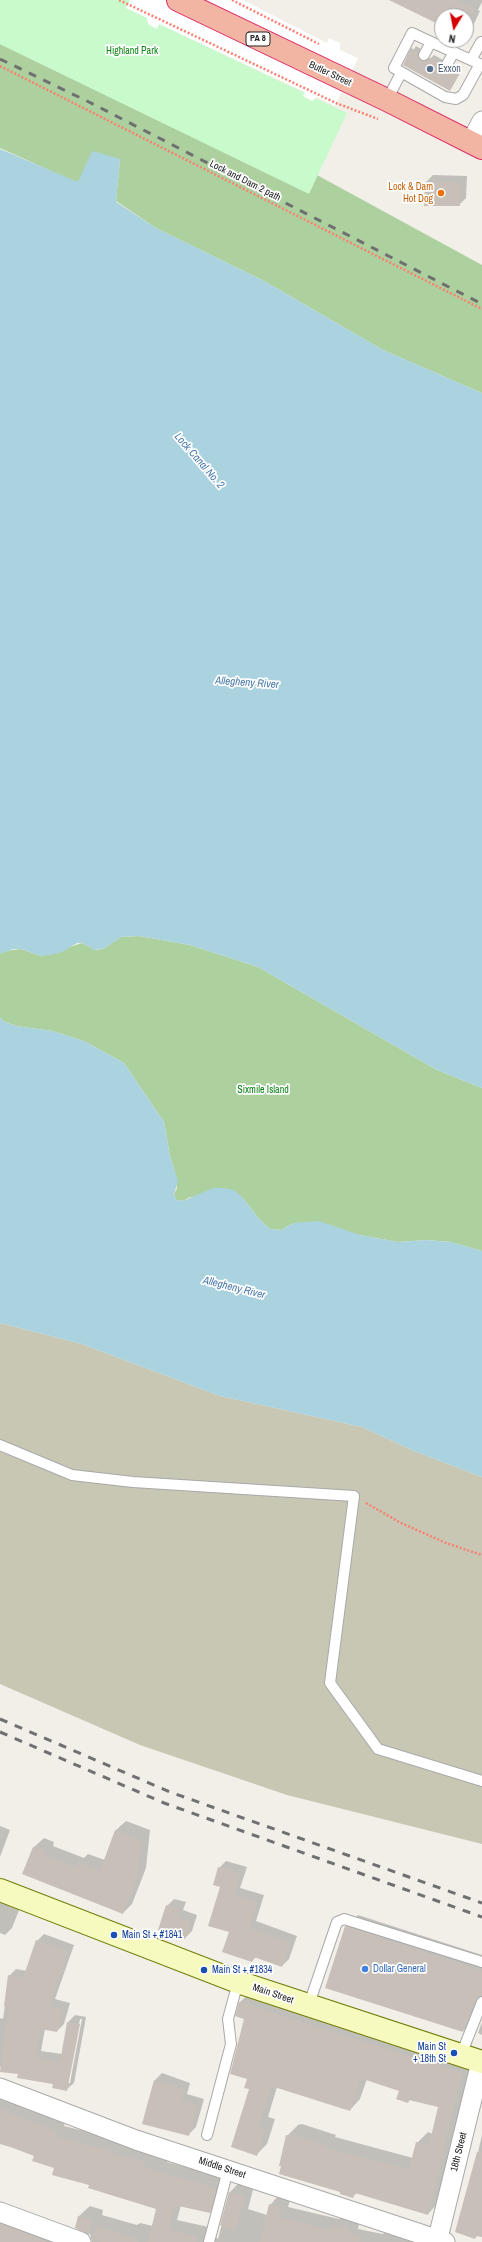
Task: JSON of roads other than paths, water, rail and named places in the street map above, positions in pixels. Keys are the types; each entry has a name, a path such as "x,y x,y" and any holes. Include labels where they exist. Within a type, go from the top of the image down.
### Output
{"highway":[{"name":"Butler Street","path":"178,0 338,78 387,100 476,145"}],"main road":[{"name":"Main Street","path":"0,1890 238,1982 308,2007 475,2060"}],"street":[{"path":"476,145 482,121"},
{"name":"18th Street","path":"440,2241 475,2060"},
{"name":"Middle Street","path":"0,2088 136,2140 440,2241"},
{"path":"0,2212 81,2242"}],"lane":[{"path":"478,63 412,33 394,68 401,73 413,76 433,87 445,97 456,99 464,95 478,63 481,42"},
{"path":"424,55 431,42"},
{"path":"446,66 454,52"},
{"path":"387,100 401,73"},
{"path":"0,1446 72,1475 133,1482 354,1496 330,1683 378,1749 482,1781"},
{"path":"308,2007 337,1922 344,1919 482,1962"},
{"path":"207,2135 231,2044 228,2019 238,1982"},
{"path":"475,2060 482,2002"},
{"path":"209,2242 228,2170"}],"water":[{"path":"0,149 78,182 92,151 120,159 116,202 156,228 264,281 383,350 482,393 482,1088 437,1070 258,967 190,945 139,936 121,937 103,949 95,950 82,943 77,943 62,952 50,955 41,956 21,949 13,949 0,954"},
{"name":"Allegheny River","path":"0,1017 3,1021 16,1026 52,1031 84,1041 124,1063 164,1122 170,1156 178,1181 174,1194 176,1200 183,1201 213,1188 224,1188 234,1190 243,1198 259,1219 270,1229 281,1230 294,1223 319,1221 360,1235 398,1242 426,1240 451,1242 482,1251 482,1477 414,1451 362,1427 220,1396 82,1344 0,1323"}],"railway":[{"path":"0,59 87,101 482,304"},
{"path":"0,1719 170,1792 482,1903"},
{"path":"0,1732 164,1803 482,1917"}],"place":[{"name":"Exxon","path":"430,69"},
{"name":"Lock & Dam Hot Dog","path":"441,193"},
{"name":"Main St + #1841","path":"114,1935"},
{"name":"Dollar General","path":"365,1969"},
{"name":"Main St + #1834","path":"204,1970"},
{"name":"Main St + 18th St","path":"454,2053"}],"park label":[{"name":"Highland Park","path":"132,51"},
{"name":"Sixmile Island","path":"263,1090"}],"water label":[{"name":"Lock Canal No. 2","path":"199,461"}]}
